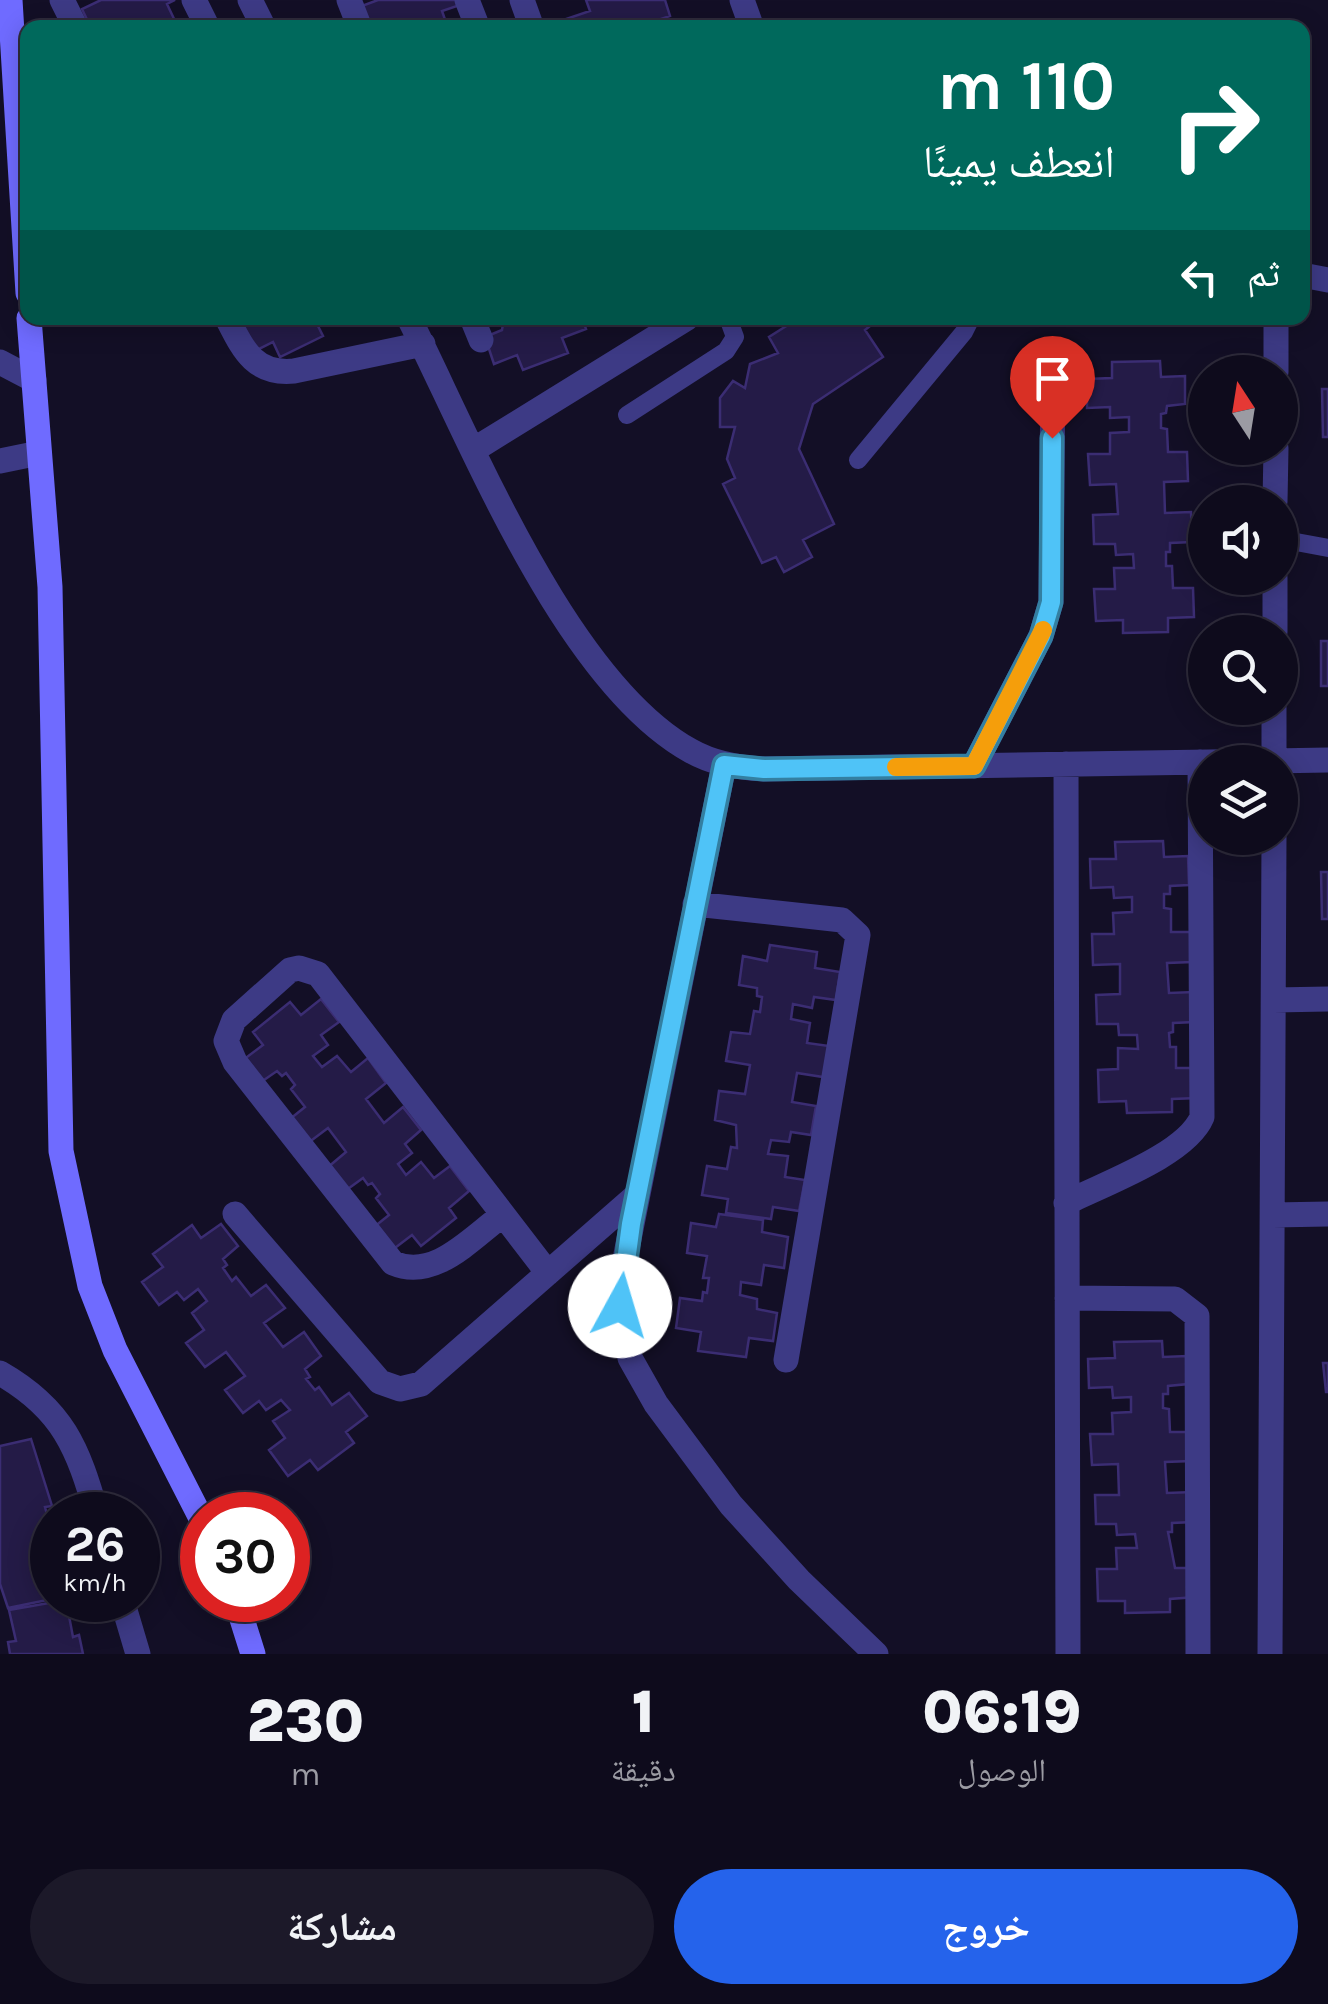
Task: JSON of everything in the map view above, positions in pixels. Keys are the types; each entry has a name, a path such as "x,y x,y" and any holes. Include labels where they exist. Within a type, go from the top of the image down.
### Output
{"street":[{"path":"10,0 20,163"},
{"path":"30,325 50,587 62,1151 72,1219 90,1286 115,1350 188,1492"},
{"path":"231,325 246,353 273,371 294,371 423,344"},
{"path":"413,325 554,601 586,648 661,730 690,751 724,765 764,769 1188,762"},
{"path":"1276,325 1276,355"},
{"path":"475,449 648,328"},
{"path":"0,362 34,380"},
{"path":"974,766 1041,636 1051,602 1052,364"},
{"path":"0,461 39,454"},
{"path":"1298,761 1328,760"},
{"path":"1066,764 1068,1654"},
{"path":"724,765 636,1195 620,1306 626,1345 641,1382 731,1504 798,1580 876,1654"},
{"path":"1066,1202 1176,1147 1196,1130 1202,1118 1201,855"},
{"path":"1270,1654 1274,855"},
{"path":"695,904 842,920 858,935 786,1360"},
{"path":"503,1215 435,1265 413,1269 393,1262 235,1062 226,1041 234,1020 290,970 309,969 318,974 503,1215 548,1274"},
{"path":"1274,1000 1328,1000"},
{"path":"235,1214 380,1382 390,1388 422,1384 636,1195"},
{"path":"1272,1215 1328,1214"},
{"path":"1068,1298 1176,1298 1197,1316 1198,1654"},
{"path":"0,1373 42,1402 69,1435 89,1492"},
{"path":"129,1622 138,1654"},
{"path":"243,1622 253,1654"}],"lane":[{"path":"628,415 726,350 736,336 731,325"},
{"path":"858,460 968,325"},
{"path":"1298,543 1328,548"}],"building":[{"path":"101,0 175,0 167,4 175,20 87,20 82,9"},
{"path":"378,0 462,0 463,4 442,11 445,20 363,20 359,7"},
{"path":"586,0 665,0 670,16 658,20 566,20 590,11"},
{"path":"318,325 323,336 280,357 273,342 251,353 238,327"},
{"path":"503,325 585,325 586,329 562,338 568,353 523,370 517,355 494,364 485,337 502,330"},
{"path":"788,325 871,325 865,330 883,357 813,404 799,449 834,524 803,540 812,557 784,572 776,557 762,563 723,484 735,478 727,459 735,427 720,427 720,398 733,381 745,388 750,364 778,353 769,337"},
{"path":"1160,361 1161,377 1185,376 1185,404 1167,406 1166,413 1161,414 1161,428 1167,429 1168,452 1187,452 1188,481 1164,482 1165,513 1188,512 1188,542 1170,543 1166,566 1172,566 1173,588 1188,588 1188,595 1193,595 1194,615 1168,618 1168,632 1123,633 1123,620 1096,621 1094,589 1115,589 1114,568 1134,568 1133,554 1116,555 1115,544 1094,544 1093,515 1118,514 1116,484 1090,485 1088,454 1110,454 1110,433 1129,432 1129,417 1110,418 1110,407 1087,408 1087,379 1112,378 1112,362"},
{"path":"1322,389 1328,389 1328,437 1323,437"},
{"path":"1321,641 1328,641 1328,686 1321,686"},
{"path":"1163,841 1164,857 1188,856 1189,885 1170,886 1170,894 1164,894 1164,908 1171,909 1171,932 1191,932 1192,962 1167,963 1169,993 1194,992 1195,1022 1173,1023 1173,1032 1169,1033 1170,1047 1176,1047 1176,1068 1196,1068 1198,1098 1172,1099 1172,1112 1127,1113 1126,1101 1099,1102 1098,1070 1118,1069 1118,1048 1138,1049 1137,1035 1119,1035 1118,1024 1097,1024 1096,995 1120,994 1120,964 1093,965 1092,934 1114,934 1113,913 1132,912 1132,897 1114,898 1113,887 1091,888 1090,859 1116,859 1115,842"},
{"path":"1321,872 1328,872 1328,919 1322,919"},
{"path":"770,945 817,952 815,968 840,972 836,1000 814,997 812,1008 793,1004 791,1019 810,1023 807,1043 829,1046 823,1077 797,1073 792,1102 816,1106 811,1135 791,1132 789,1142 771,1140 768,1154 788,1156 785,1177 805,1180 799,1211 773,1207 771,1219 726,1213 728,1199 702,1195 707,1166 727,1169 731,1147 737,1148 736,1125 715,1120 719,1091 745,1094 750,1065 726,1061 731,1032 750,1034 754,1011 760,1012 762,997 757,996 757,988 739,985 743,956 767,961"},
{"path":"321,999 339,1022 321,1035 328,1045 313,1056 322,1067 337,1056 351,1072 368,1058 386,1083 366,1099 384,1123 403,1107 421,1130 405,1144 412,1153 398,1164 406,1175 421,1162 434,1178 450,1166 469,1191 449,1208 456,1218 421,1246 412,1235 391,1251 374,1227 389,1215 376,1198 380,1194 372,1183 368,1185 363,1178 345,1191 327,1168 346,1152 328,1128 308,1143 290,1119 305,1107 291,1089 295,1085 286,1073 282,1076 277,1071 261,1082 243,1060 263,1045 253,1032 290,1002 301,1015"},
{"path":"719,1214 763,1220 762,1232 788,1237 784,1268 764,1265 761,1285 741,1282 740,1295 757,1299 757,1309 777,1313 773,1341 749,1338 746,1357 698,1351 701,1332 676,1328 680,1298 702,1301 703,1292 707,1293 709,1278 703,1278 707,1256 687,1253 691,1223 716,1227"},
{"path":"221,1224 238,1246 223,1259 227,1265 223,1268 232,1281 236,1277 251,1296 266,1285 285,1308 264,1323 283,1347 304,1332 321,1356 305,1369 310,1377 306,1379 315,1390 319,1387 332,1405 349,1393 367,1416 346,1432 354,1443 318,1470 310,1460 288,1476 269,1450 285,1438 273,1421 290,1410 281,1400 266,1410 259,1401 243,1413 225,1390 245,1376 226,1352 205,1367 186,1343 204,1330 192,1313 207,1301 198,1289 184,1300 177,1292 159,1305 142,1282 163,1267 153,1254 192,1225 201,1238"},
{"path":"1162,1341 1163,1357 1187,1356 1188,1384 1168,1386 1168,1394 1163,1394 1163,1408 1169,1409 1170,1432 1189,1432 1191,1461 1165,1462 1167,1493 1193,1492 1193,1522 1172,1523 1172,1532 1168,1532 1175,1568 1195,1568 1196,1597 1170,1599 1170,1612 1125,1613 1125,1601 1098,1601 1097,1569 1117,1569 1116,1548 1137,1548 1135,1534 1117,1535 1116,1524 1096,1524 1095,1495 1119,1495 1118,1464 1092,1465 1090,1434 1113,1434 1112,1413 1131,1412 1131,1397 1113,1398 1112,1387 1089,1388 1088,1359 1115,1358 1114,1342"},
{"path":"1323,1363 1328,1363 1328,1392 1326,1392"},
{"path":"31,1439 48,1492 30,1492 30,1604 8,1608 0,1584 0,1446"},
{"path":"30,1606 30,1622 70,1622 73,1637 79,1635 83,1654 10,1654 8,1642 16,1641 9,1610"}],"slow traffic":[{"path":"896,767 974,766 1043,630"}],"route":[{"path":"620,1306 620,1279 724,765 764,769 974,766 1047,619 1052,584 1052,438"}]}
